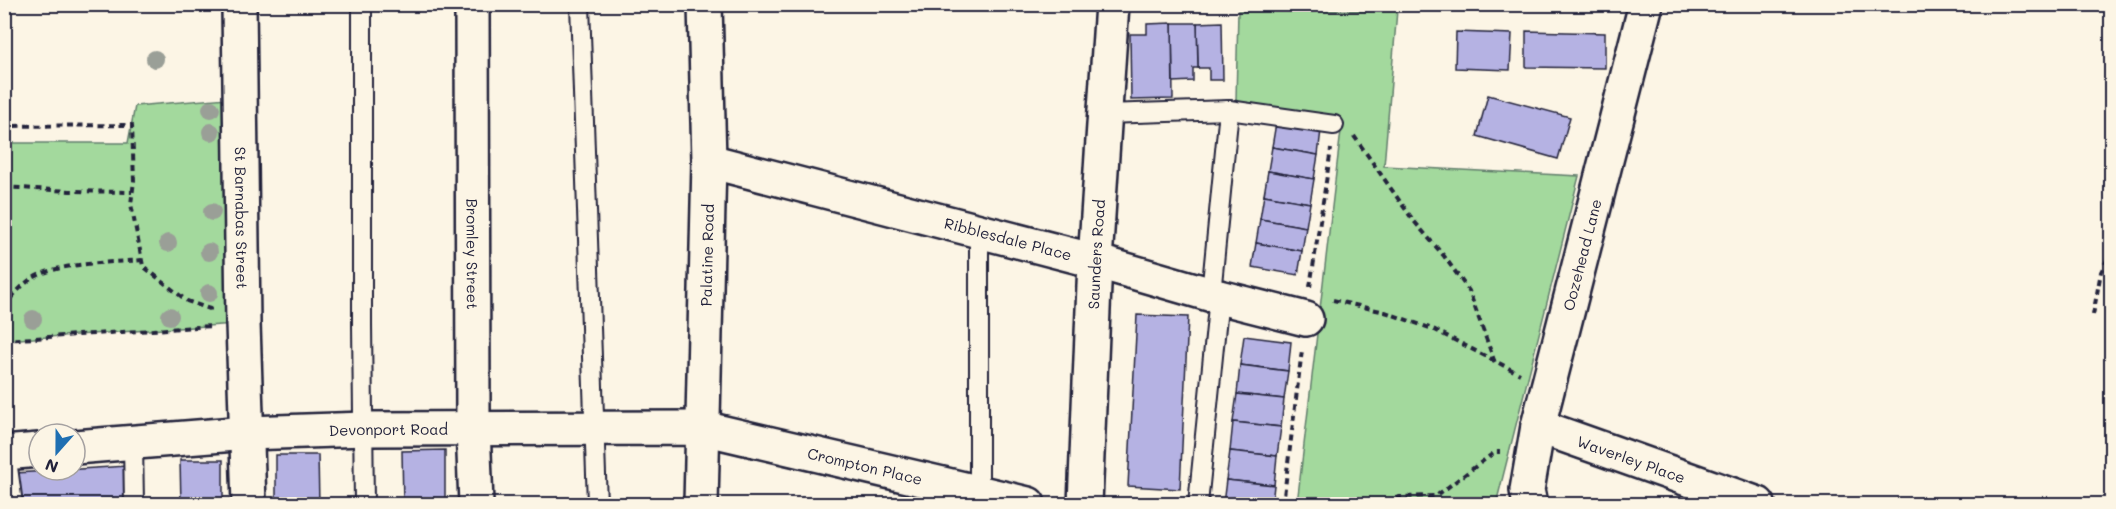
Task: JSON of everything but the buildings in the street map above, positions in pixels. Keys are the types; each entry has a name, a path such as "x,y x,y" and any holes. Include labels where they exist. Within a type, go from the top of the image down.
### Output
{"street":[{"name":"St Barnabas Street","path":"239,4 243,324 249,504"},
{"name":"Bromley Street","path":"472,4 473,427 476,504"},
{"name":"Palatine Road","path":"701,504 709,161 705,4"},
{"name":"Saunders Road","path":"1085,504 1095,261 1112,4"},
{"name":"Oozehead Lane","path":"1530,504 1527,490 1548,386 1646,4"},
{"name":"Ribblesdale Place","path":"709,161 1095,261 1215,296 1316,308"},
{"name":"Devonport Road","path":"87,446 247,433 365,429 703,428"},
{"name":"Crompton Place","path":"703,428 1028,504"},
{"name":"Waverley Place","path":"1536,438 1758,504"},
{"path":"5,453 27,451"}],"lane":[{"path":"362,4 364,504"},
{"path":"580,4 597,504"},
{"path":"1198,504 1229,110"},
{"path":"1105,114 1229,110 1334,125"},
{"path":"979,231 979,493"},
{"path":"133,442 134,504"},
{"path":"5,453 13,504"}],"path":[{"path":"4,126 132,125 134,181 131,204 143,266 187,301 210,309 210,326"},
{"path":"1334,125 1350,131 1413,219 1469,291 1495,363"},
{"path":"4,187 132,192"},
{"path":"2093,315 2101,272 2112,250"},
{"path":"4,306 30,280 46,272 142,260"},
{"path":"1316,308 1385,312 1435,330 1495,363 1548,386"},
{"path":"4,340 243,324"},
{"path":"1376,504 1400,497 1436,496 1495,452 1536,438"}],"green space":[{"path":"1397,10 1384,166 1579,176 1496,504 1297,504 1342,122 1236,101 1238,11"},
{"path":"227,98 235,324 5,340 5,143 128,143 135,106"}]}
